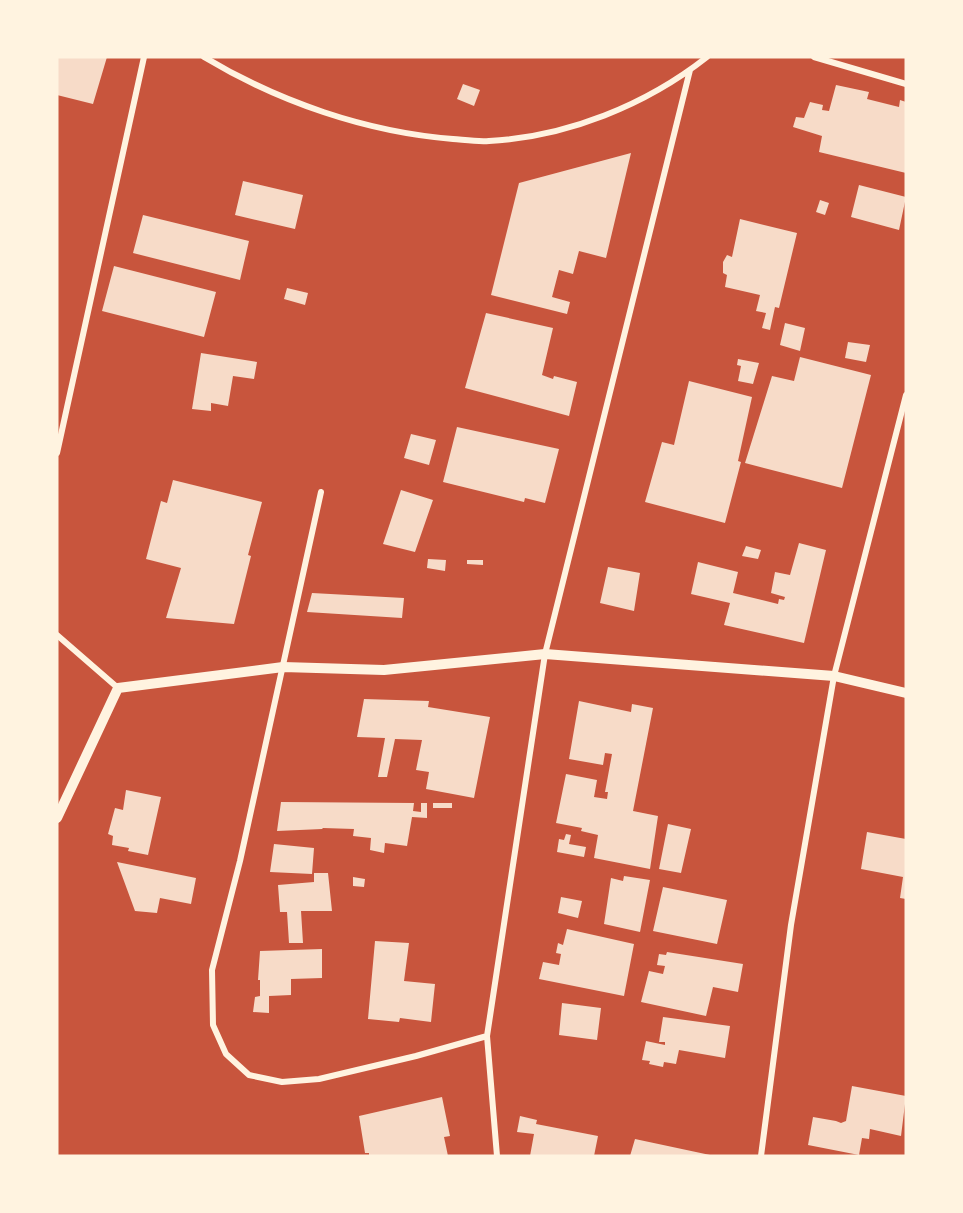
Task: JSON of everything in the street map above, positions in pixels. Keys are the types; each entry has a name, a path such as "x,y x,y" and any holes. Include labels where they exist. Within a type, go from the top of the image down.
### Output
{"street":[{"path":"57,453 144,57"},
{"path":"204,57 306,108 409,135 489,141 555,132 634,104 707,57"},
{"path":"814,57 906,84"},
{"path":"497,1156 487,1036 545,654 690,70"},
{"path":"762,1156 791,925 834,676 906,395"},
{"path":"321,492 240,861 212,970 213,1025 226,1054 249,1075 282,1082 319,1079 487,1036"},
{"path":"57,635 118,688 284,667 384,670 545,654 834,676 906,693"},
{"path":"57,818 118,688"}],"building":[{"path":"57,57 107,57 93,104 57,95"},
{"path":"463,84 480,90 474,106 457,99"},
{"path":"836,85 869,92 867,99 899,107 900,100 906,102 906,173 819,152 822,136 793,127 796,117 804,118 810,102 823,105 822,110 829,111"},
{"path":"631,153 606,258 579,251 573,274 559,270 552,297 570,302 567,314 491,295 519,183"},
{"path":"243,181 303,195 295,229 235,215"},
{"path":"859,185 906,197 899,230 851,217"},
{"path":"820,200 829,203 825,215 816,212"},
{"path":"143,215 249,241 240,280 133,253"},
{"path":"740,219 797,233 779,308 775,307 770,330 762,328 766,313 756,311 760,295 725,287 727,275 723,273 723,262 727,255 732,257"},
{"path":"114,266 216,292 204,337 102,311"},
{"path":"287,288 308,293 305,305 284,299"},
{"path":"486,313 553,328 542,375 577,382 569,416 465,388"},
{"path":"785,323 805,328 800,351 780,345"},
{"path":"848,342 870,345 866,362 845,358"},
{"path":"201,353 257,362 254,379 233,376 228,406 211,403 211,411 192,409"},
{"path":"800,357 871,375 842,488 745,463 772,376 794,381"},
{"path":"738,359 759,363 753,384 738,381 741,366 737,365"},
{"path":"689,381 752,397 738,461 741,462 725,523 645,502 662,442 674,445"},
{"path":"457,427 559,449 545,503 525,498 524,502 443,482"},
{"path":"411,434 436,440 429,465 404,458"},
{"path":"173,480 262,502 234,624 166,618 181,568 146,559 161,501 167,503"},
{"path":"401,490 433,500 415,552 383,544"},
{"path":"799,543 826,550 804,643 724,625 730,603 691,594 698,562 738,572 733,593 778,604 779,599 784,600 785,597 771,593 775,572 790,575"},
{"path":"746,546 761,550 758,559 742,556"},
{"path":"428,559 446,560 445,571 427,568"},
{"path":"467,560 483,560 483,565 467,564"},
{"path":"608,567 640,573 634,611 600,603"},
{"path":"312,593 404,598 402,618 307,612"},
{"path":"364,699 429,701 428,707 490,717 474,798 426,789 429,772 416,770 422,740 395,739 387,777 378,777 385,738 357,737"},
{"path":"579,701 631,712 632,704 653,708 633,811 658,816 650,869 594,858 598,835 581,831 582,828 556,823 566,774 597,780 594,797 607,799 608,792 605,792 612,754 605,753 603,765 569,759"},
{"path":"126,790 161,797 148,855 112,845 113,836 108,834 115,808 123,810"},
{"path":"281,802 414,803 413,811 421,812 421,803 427,803 427,818 412,817 407,846 385,843 384,853 370,850 371,838 353,836 354,829 323,828 277,831"},
{"path":"433,803 452,803 452,808 433,808"},
{"path":"668,824 691,829 681,873 659,869"},
{"path":"867,832 906,839 906,899 900,898 903,877 861,869"},
{"path":"566,834 571,835 569,844 586,847 584,857 557,852 559,839 564,840"},
{"path":"274,844 314,848 312,874 270,872"},
{"path":"117,862 196,878 191,904 160,898 157,913 135,911"},
{"path":"314,873 328,873 332,911 301,911 303,943 289,943 287,912 280,912 278,885 314,882"},
{"path":"624,876 650,880 640,932 604,924 611,878 623,881"},
{"path":"353,877 365,879 364,887 353,886"},
{"path":"663,887 727,900 717,944 653,931"},
{"path":"561,897 582,901 578,918 558,913"},
{"path":"567,929 634,944 624,996 539,979 543,962 559,965 561,954 556,953 558,943 563,945"},
{"path":"375,941 409,943 404,981 435,984 431,1022 400,1018 399,1022 368,1019"},
{"path":"322,949 322,978 291,979 291,995 269,996 269,1013 253,1012 255,997 260,996 260,980 258,980 260,951"},
{"path":"667,952 743,964 738,992 713,987 706,1016 641,1002 649,971 663,974 665,966 657,965 659,954 666,955"},
{"path":"562,1003 601,1008 597,1040 559,1035"},
{"path":"663,1017 730,1026 725,1058 679,1050 676,1064 664,1062 663,1067 642,1060 646,1041 665,1045 665,1042 659,1042"},
{"path":"852,1086 906,1096 901,1136 870,1129 869,1139 862,1138 859,1155 808,1145 813,1117 841,1123 846,1121"},
{"path":"442,1097 450,1136 444,1137 448,1156 369,1156 369,1153 365,1153 359,1116"},
{"path":"520,1116 537,1120 536,1124 598,1136 594,1156 530,1156 534,1134 517,1132"},
{"path":"635,1139 710,1155 710,1156 630,1156"}]}
